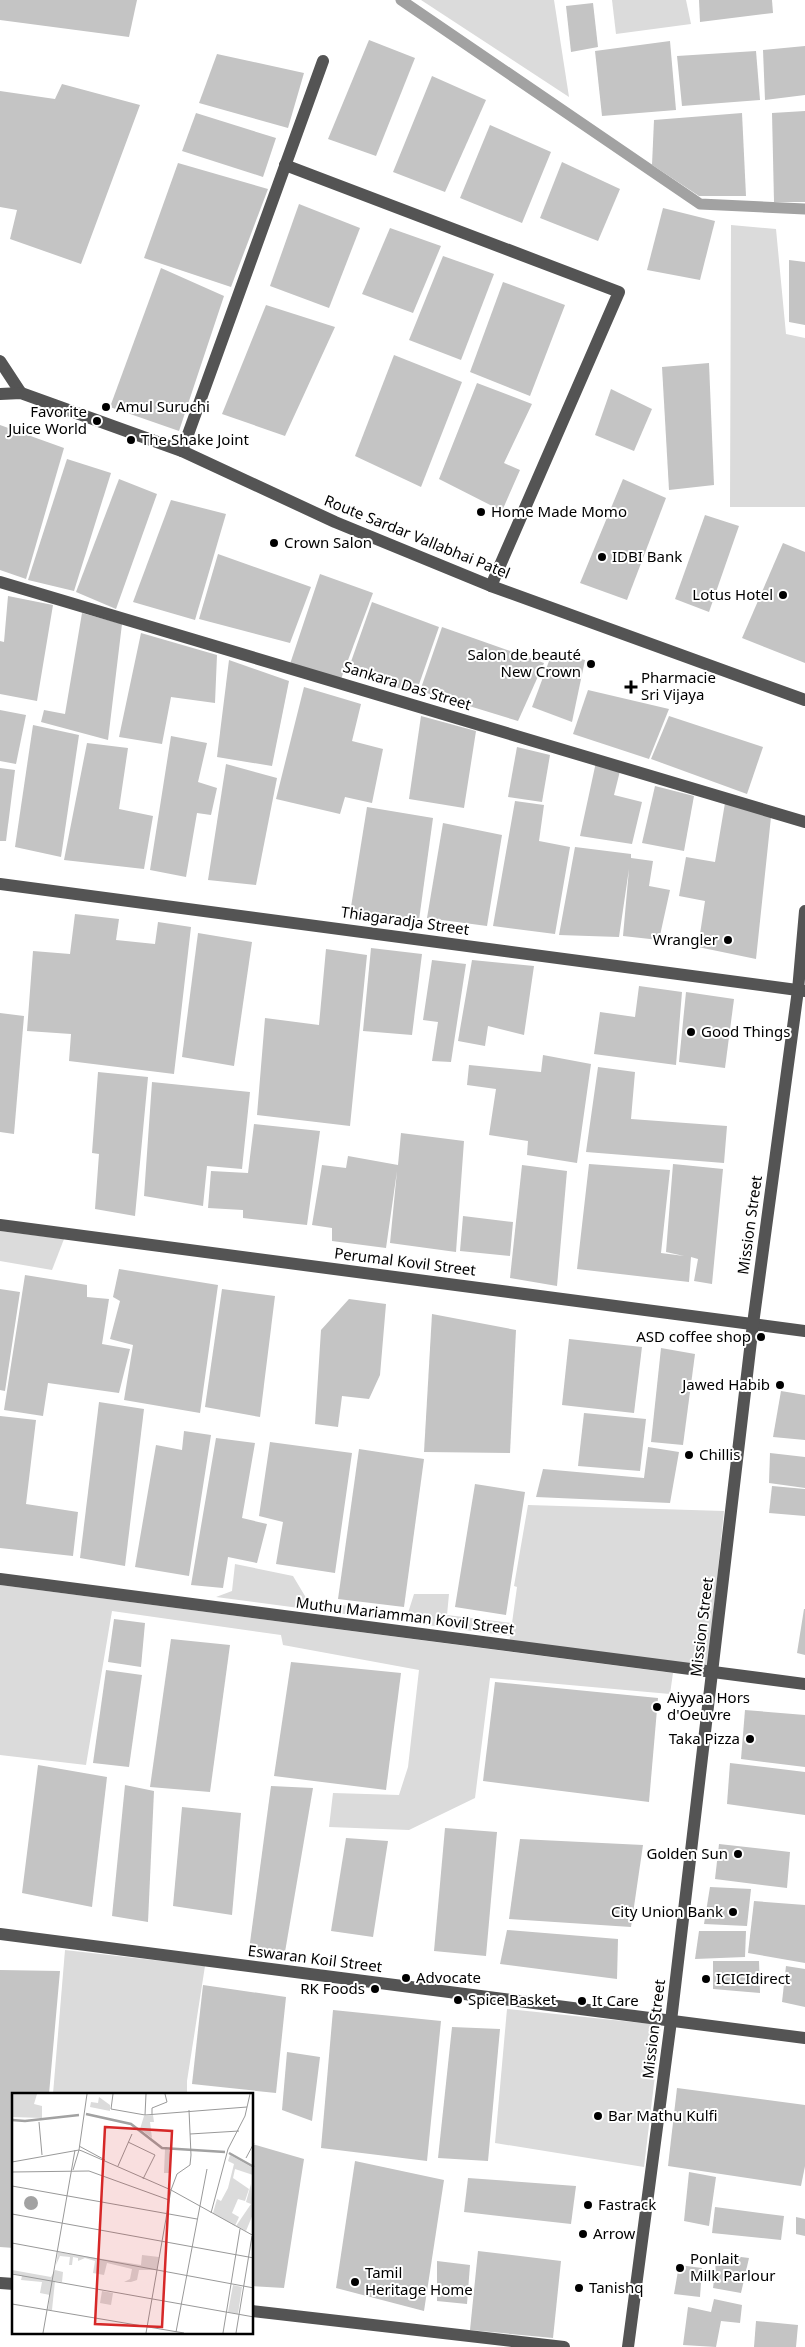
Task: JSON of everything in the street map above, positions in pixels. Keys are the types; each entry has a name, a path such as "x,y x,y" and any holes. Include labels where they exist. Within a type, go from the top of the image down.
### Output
{"street":[{"path":"182,451 323,60"},
{"path":"285,165 619,292 491,586"},
{"path":"0,362 21,393"},
{"path":"0,394 21,393"},
{"name":"Route Sardar Vallabhai Patel","path":"21,393 182,451 335,522 491,586 805,700"},
{"name":"Sankara Das Street","path":"0,582 805,822"},
{"name":"Thiagaradja Street","path":"0,884 802,990"},
{"name":"Mission Street","path":"628,2347 672,2021 753,1324 802,990 805,911"},
{"name":"Perumal Kovil Street","path":"0,1226 805,1331"},
{"name":"Muthu Mariamman Kovil Street","path":"0,1579 805,1684"},
{"name":"Eswaran Koil Street","path":"0,1934 805,2038"},
{"path":"254,2312 564,2347"}],"shaded area":[{"path":"421,0 554,0 569,97"},
{"path":"612,0 686,0 691,24 616,34"},
{"path":"731,225 776,229 786,334 805,338 805,507 730,507"},
{"path":"0,1231 64,1239 52,1270 0,1261"},
{"path":"528,1505 724,1511 708,1667 509,1646 510,1636 216,1597 232,1591 235,1564 293,1576 308,1601 408,1613 414,1594 449,1594 447,1615 512,1623 517,1587 514,1586"},
{"path":"0,1585 673,1673 670,1694 490,1678 475,1798 409,1830 329,1827 333,1793 399,1795 408,1767 419,1670 283,1645 281,1635 112,1611 86,1765 0,1755"},
{"path":"65,1950 205,1966 187,2081 187,2093 53,2093"},
{"path":"507,2009 661,2025 644,2167 495,2143"}],"building":[{"path":"0,0 137,0 129,37 0,20"},
{"path":"699,0 772,0 773,13 700,22"},
{"path":"593,3 598,47 571,52 566,6"},
{"path":"369,40 415,58 376,156 328,139"},
{"path":"670,41 676,110 602,116 595,51"},
{"path":"805,46 805,95 765,100 763,50"},
{"path":"756,51 760,100 682,106 677,56"},
{"path":"217,54 304,73 288,128 199,103"},
{"path":"432,76 486,100 445,192 393,172"},
{"path":"62,84 140,105 81,264 10,239 17,210 0,207 0,91 55,99"},
{"path":"805,111 805,202 774,202 772,113"},
{"path":"196,113 276,138 263,177 182,151"},
{"path":"742,113 746,196 699,196 652,165 654,120"},
{"path":"490,125 551,152 522,223 460,198"},
{"path":"562,162 620,189 598,241 540,218"},
{"path":"178,163 268,189 231,287 144,258"},
{"path":"299,204 360,228 329,308 270,286"},
{"path":"663,208 715,221 700,280 647,270"},
{"path":"390,228 441,246 413,313 362,294"},
{"path":"443,256 494,274 461,360 409,340"},
{"path":"789,260 805,262 805,325 789,322"},
{"path":"161,268 224,296 179,431 110,407"},
{"path":"503,282 565,305 530,396 470,372"},
{"path":"266,305 335,327 285,436 222,414"},
{"path":"394,355 462,382 421,487 355,456"},
{"path":"709,363 714,485 669,490 662,367"},
{"path":"477,383 532,404 504,463 520,470 502,511 439,479"},
{"path":"611,389 652,409 634,451 595,435"},
{"path":"0,425 64,448 26,579 0,570"},
{"path":"67,459 111,473 74,591 28,580"},
{"path":"119,479 157,494 116,609 76,592"},
{"path":"623,479 666,498 627,600 580,583"},
{"path":"171,500 226,514 195,620 133,602"},
{"path":"705,515 739,526 709,612 675,599"},
{"name":"Lotus Hotel","path":"783,543 805,552 805,663 742,638"},
{"path":"218,554 311,587 290,643 199,619"},
{"path":"320,574 373,593 341,679 290,664"},
{"path":"8,596 53,605 37,701 0,694 0,641 4,642"},
{"path":"372,602 439,627 416,693 347,673"},
{"path":"82,613 122,624 108,740 41,722 44,710 65,714"},
{"path":"442,627 544,663 518,721 420,691"},
{"path":"141,633 217,655 215,703 171,697 162,744 119,737"},
{"path":"552,653 585,660 572,722 532,707"},
{"path":"229,660 289,681 272,766 217,757"},
{"path":"304,687 361,704 352,741 383,749 372,803 345,797 340,814 276,799"},
{"path":"588,690 669,709 649,759 573,734"},
{"path":"0,710 26,715 16,764 0,761"},
{"path":"421,716 476,731 464,808 409,799"},
{"path":"669,716 763,747 747,794 651,759"},
{"path":"33,725 79,735 61,857 15,847"},
{"path":"171,736 207,743 198,782 217,788 211,815 197,813 186,877 150,870"},
{"path":"87,743 128,748 119,809 153,816 144,869 64,860"},
{"path":"517,747 550,755 542,802 508,797"},
{"path":"596,762 620,771 614,795 642,802 632,844 580,836"},
{"path":"226,764 277,778 256,885 208,880"},
{"path":"0,768 15,770 6,841 0,841"},
{"path":"655,786 694,796 684,851 642,843"},
{"path":"515,801 544,805 539,841 570,847 555,934 493,926"},
{"path":"725,803 771,817 756,959 698,947 705,901 679,896 686,857 715,862"},
{"path":"367,807 433,818 419,920 350,913"},
{"path":"443,823 502,835 487,926 427,918"},
{"path":"575,847 631,854 631,858 653,861 649,886 670,890 659,940 623,936 629,869 619,937 559,935"},
{"path":"75,914 119,919 116,940 155,944 158,922 191,927 174,1074 69,1061 71,1034 27,1031 33,951 70,954"},
{"path":"198,933 252,942 234,1066 182,1057"},
{"path":"371,948 422,954 412,1035 363,1031"},
{"path":"326,949 367,955 350,1126 257,1115 265,1018 319,1025"},
{"path":"432,960 466,964 451,1062 432,1061 438,1022 423,1020"},
{"path":"472,960 534,966 524,1035 488,1026 485,1046 458,1041"},
{"path":"639,986 682,992 676,1065 594,1054 600,1012 635,1017"},
{"path":"686,992 734,999 725,1068 679,1062"},
{"path":"0,1013 24,1016 14,1134 0,1132"},
{"path":"543,1055 591,1064 577,1163 527,1155 528,1141 489,1135 496,1089 467,1085 469,1065 541,1072"},
{"path":"598,1067 635,1072 631,1119 727,1126 724,1163 586,1152"},
{"path":"98,1072 148,1077 135,1216 95,1209 99,1154 92,1153"},
{"path":"152,1082 250,1092 242,1169 207,1166 203,1206 144,1196"},
{"path":"254,1124 320,1131 307,1225 243,1218 243,1210 208,1208 211,1171 248,1173"},
{"path":"401,1133 464,1141 456,1252 390,1243 397,1171 386,1248 332,1241 332,1228 312,1225 322,1165 346,1168 348,1156 398,1165"},
{"path":"589,1164 670,1170 661,1253 684,1256 666,1252 673,1164 723,1169 712,1284 694,1281 698,1259 691,1257 689,1282 577,1269"},
{"path":"522,1165 567,1171 557,1286 510,1278"},
{"path":"463,1216 513,1222 510,1256 460,1251"},
{"path":"119,1269 218,1285 200,1413 124,1400 133,1345 110,1339 120,1301 113,1297"},
{"path":"25,1275 87,1285 87,1297 109,1299 102,1344 130,1349 119,1393 48,1383 43,1416 4,1410"},
{"path":"0,1289 20,1292 5,1391 0,1390"},
{"path":"222,1289 275,1296 260,1417 205,1407"},
{"path":"349,1299 386,1304 380,1375 369,1399 342,1396 338,1427 315,1424 321,1330"},
{"path":"432,1314 516,1330 510,1453 424,1452"},
{"path":"569,1339 642,1347 634,1413 562,1405"},
{"path":"661,1348 695,1354 683,1445 651,1442"},
{"path":"781,1391 805,1395 805,1440 773,1437"},
{"path":"99,1402 144,1409 125,1566 80,1558"},
{"path":"584,1413 646,1419 640,1471 578,1466"},
{"path":"0,1416 36,1420 26,1504 78,1512 73,1556 0,1548"},
{"path":"184,1431 211,1435 189,1576 135,1567 156,1445 182,1450"},
{"path":"216,1438 255,1443 242,1518 267,1524 257,1563 228,1557 223,1588 191,1585"},
{"path":"270,1442 352,1453 335,1573 276,1564 283,1522 259,1516"},
{"path":"648,1447 679,1452 670,1503 536,1497 543,1469 644,1478"},
{"path":"359,1449 424,1459 404,1607 338,1599"},
{"path":"770,1453 805,1457 805,1488 769,1483"},
{"path":"475,1484 525,1492 506,1615 455,1607"},
{"path":"772,1486 805,1489 805,1516 769,1513"},
{"path":"805,1609 805,1655 797,1653"},
{"path":"114,1619 145,1623 141,1667 108,1662"},
{"path":"171,1639 230,1645 210,1792 150,1787"},
{"path":"291,1662 401,1673 386,1790 274,1776"},
{"path":"106,1670 142,1675 129,1767 93,1763"},
{"path":"495,1682 658,1698 649,1802 483,1781"},
{"path":"745,1710 805,1715 805,1767 741,1759"},
{"path":"730,1763 805,1772 805,1815 727,1804"},
{"path":"38,1765 107,1777 92,1907 22,1893"},
{"path":"125,1785 154,1791 148,1922 112,1916"},
{"path":"271,1786 313,1788 285,1952 249,1950"},
{"path":"182,1807 241,1813 232,1915 173,1906"},
{"path":"445,1828 497,1832 486,1956 434,1951"},
{"path":"346,1838 388,1841 373,1937 331,1931"},
{"path":"520,1839 643,1845 631,1927 509,1919"},
{"path":"719,1844 790,1852 787,1888 715,1879"},
{"path":"710,1887 751,1889 747,1926 704,1924"},
{"path":"754,1901 805,1905 805,1963 748,1953"},
{"path":"507,1930 618,1939 617,1979 500,1964"},
{"path":"699,1931 746,1931 745,1957 695,1959"},
{"path":"713,1961 759,1961 760,1993 713,1989"},
{"path":"786,1966 805,1969 805,2007 782,2002"},
{"path":"0,1970 60,1971 49,2093 12,2093 12,2248 0,2247"},
{"path":"203,1985 286,1997 276,2093 192,2084"},
{"path":"333,2010 441,2021 427,2161 321,2148"},
{"path":"452,2027 500,2029 488,2161 438,2158"},
{"path":"287,2052 320,2057 312,2121 282,2110"},
{"path":"677,2088 805,2105 805,2166 801,2186 668,2166"},
{"path":"254,2145 304,2159 284,2288 254,2286"},
{"path":"355,2161 444,2180 424,2311 336,2288"},
{"path":"689,2172 716,2177 709,2226 684,2221"},
{"path":"468,2178 576,2186 571,2224 464,2212"},
{"path":"715,2207 784,2216 781,2240 712,2233"},
{"path":"796,2217 805,2219 805,2236 796,2234"},
{"path":"478,2251 561,2261 553,2338 470,2330"},
{"path":"717,2254 749,2258 741,2293 713,2288"},
{"path":"437,2261 470,2265 467,2304 437,2301"},
{"path":"679,2265 702,2268 700,2297 674,2294"},
{"path":"714,2299 742,2305 740,2323 721,2321 716,2347 683,2345 688,2307 711,2312"},
{"path":"756,2321 798,2325 796,2347 754,2347"}],"waterway":[{"path":"401,0 700,204 805,209"}],"place":[{"name":"Amul Suruchi","path":"106,407"},
{"name":"Favorite Juice World","path":"97,421"},
{"name":"The Shake Joint","path":"131,440"},
{"name":"Home Made Momo","path":"481,512"},
{"name":"Crown Salon","path":"274,543"},
{"name":"IDBI Bank","path":"602,557"},
{"name":"Lotus Hotel","path":"783,595"},
{"name":"Salon de beauté New Crown","path":"591,664"},
{"name":"Pharmacie Sri Vijaya","path":"631,687"},
{"name":"Wrangler","path":"728,940"},
{"name":"Good Things","path":"691,1032"},
{"name":"ASD coffee shop","path":"761,1337"},
{"name":"Jawed Habib","path":"780,1385"},
{"name":"Chillis","path":"689,1455"},
{"name":"Aiyyaa Hors d'Oeuvre","path":"657,1707"},
{"name":"Taka Pizza","path":"750,1739"},
{"name":"Golden Sun","path":"738,1854"},
{"name":"City Union Bank","path":"733,1912"},
{"name":"Advocate","path":"406,1978"},
{"name":"ICICIdirect","path":"706,1979"},
{"name":"RK Foods","path":"375,1989"},
{"name":"Spice Basket","path":"458,2000"},
{"name":"It Care","path":"582,2001"},
{"name":"Bar Mathu Kulfi","path":"598,2116"},
{"name":"Fastrack","path":"588,2205"},
{"name":"Arrow","path":"583,2234"},
{"name":"Ponlait Milk Parlour","path":"680,2268"},
{"name":"Tamil Heritage Home","path":"355,2282"},
{"name":"Tanishq","path":"579,2288"}]}
